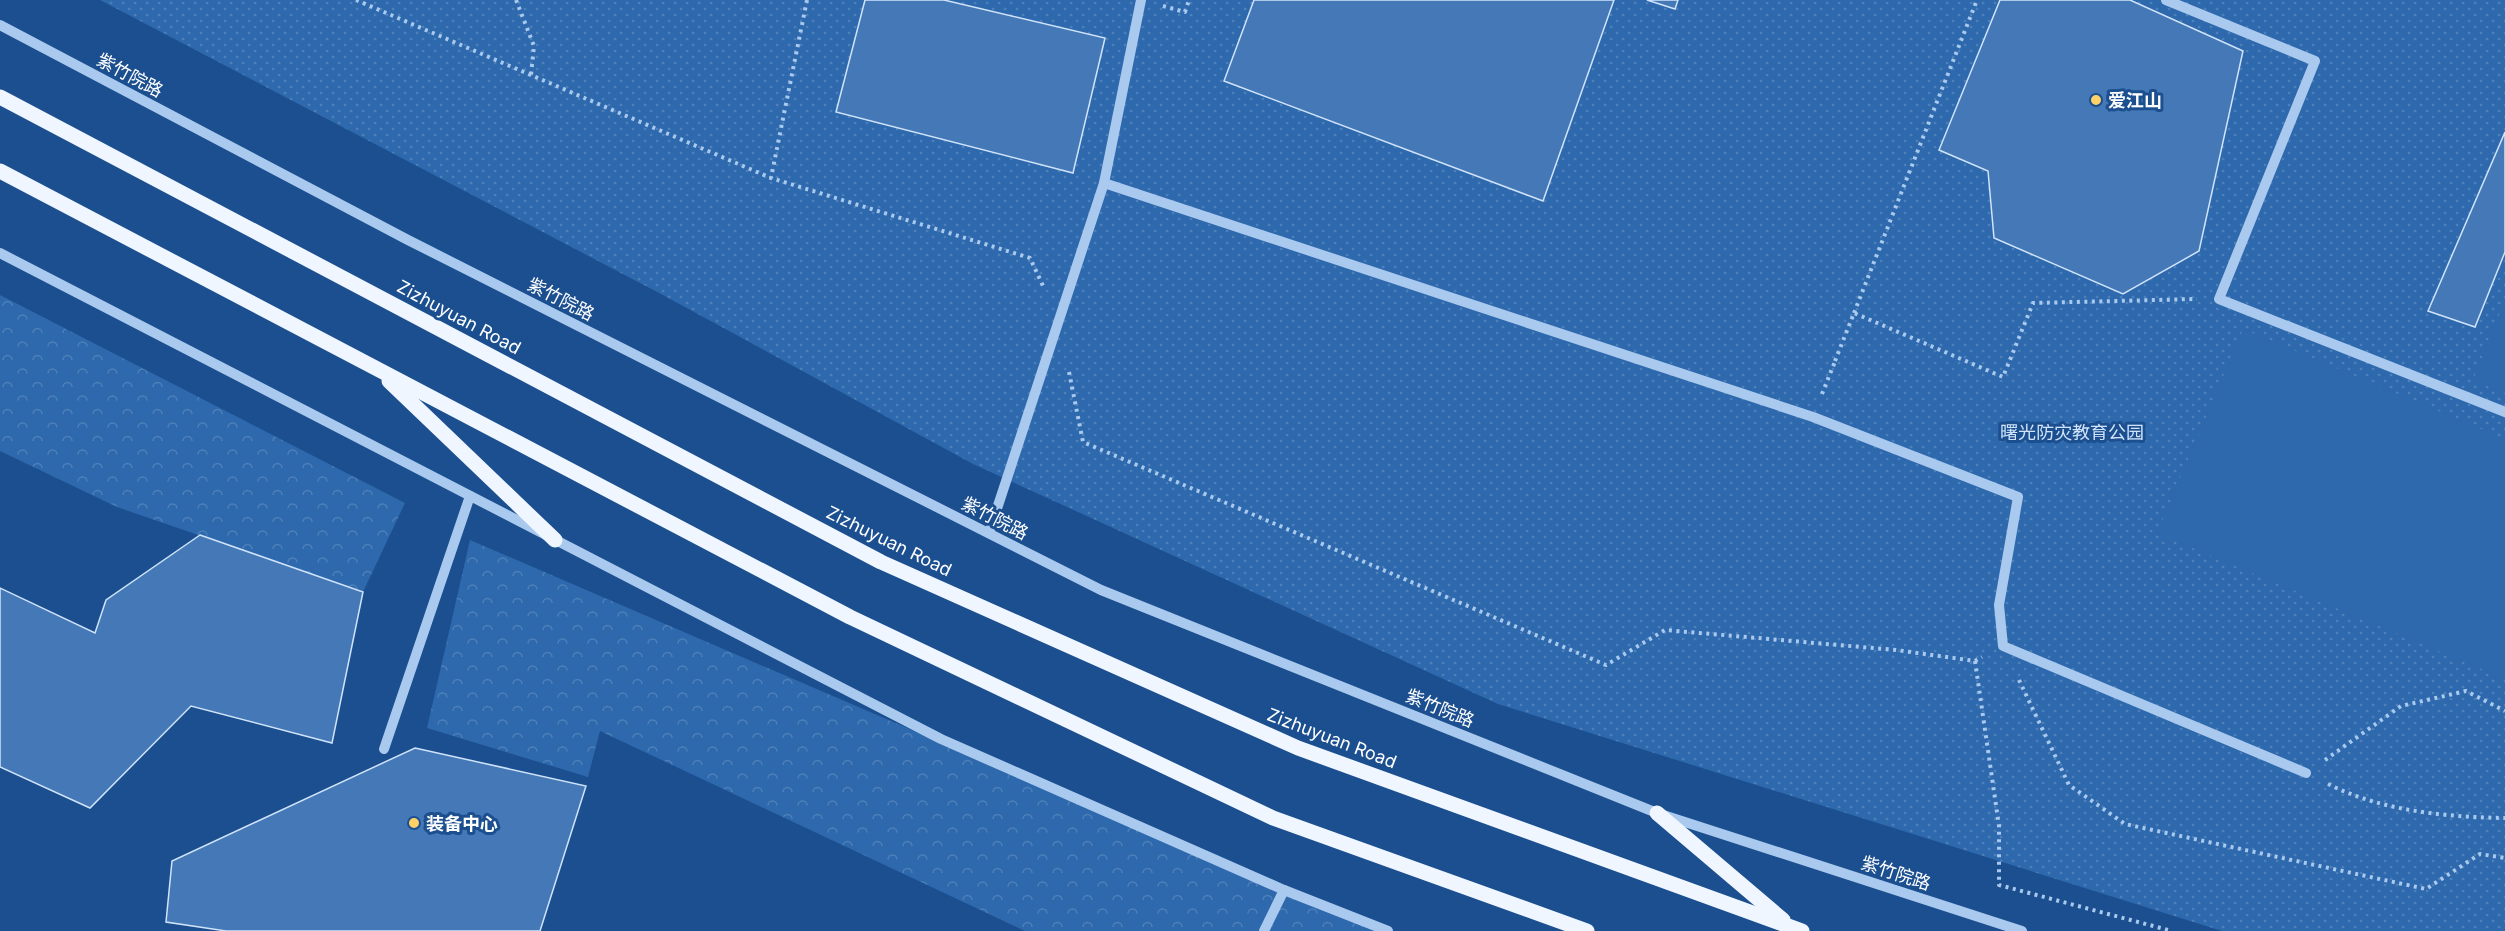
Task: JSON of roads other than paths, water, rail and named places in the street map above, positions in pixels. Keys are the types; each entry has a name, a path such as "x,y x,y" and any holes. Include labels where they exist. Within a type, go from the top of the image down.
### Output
{"main road":[{"name":"Zizhuyuan Road","path":"0,97 881,562 1298,748 1797,929"},
{"path":"0,171 850,617 1273,818 1587,931"},
{"path":"376,368 555,540"},
{"path":"1657,813 1797,929"}],"street":[{"path":"989,533 1104,183 1141,0"},
{"path":"2166,0 2315,61 2219,299 2505,412"},
{"name":"紫竹院路","path":"0,25 419,246 1101,590 1657,813 2022,931"},
{"path":"1104,183 1813,417 2018,497 2000,605 2003,646 2306,773"},
{"path":"0,253 941,738 1284,891 1388,931"},
{"path":"384,749 470,496"},
{"path":"1264,931 1284,891"}],"place":[{"name":"爱江山","path":"2096,100"},
{"name":"装备中心","path":"414,823"}],"park label":[{"name":"曙光防灾教育公园","path":"2072,432"}]}
